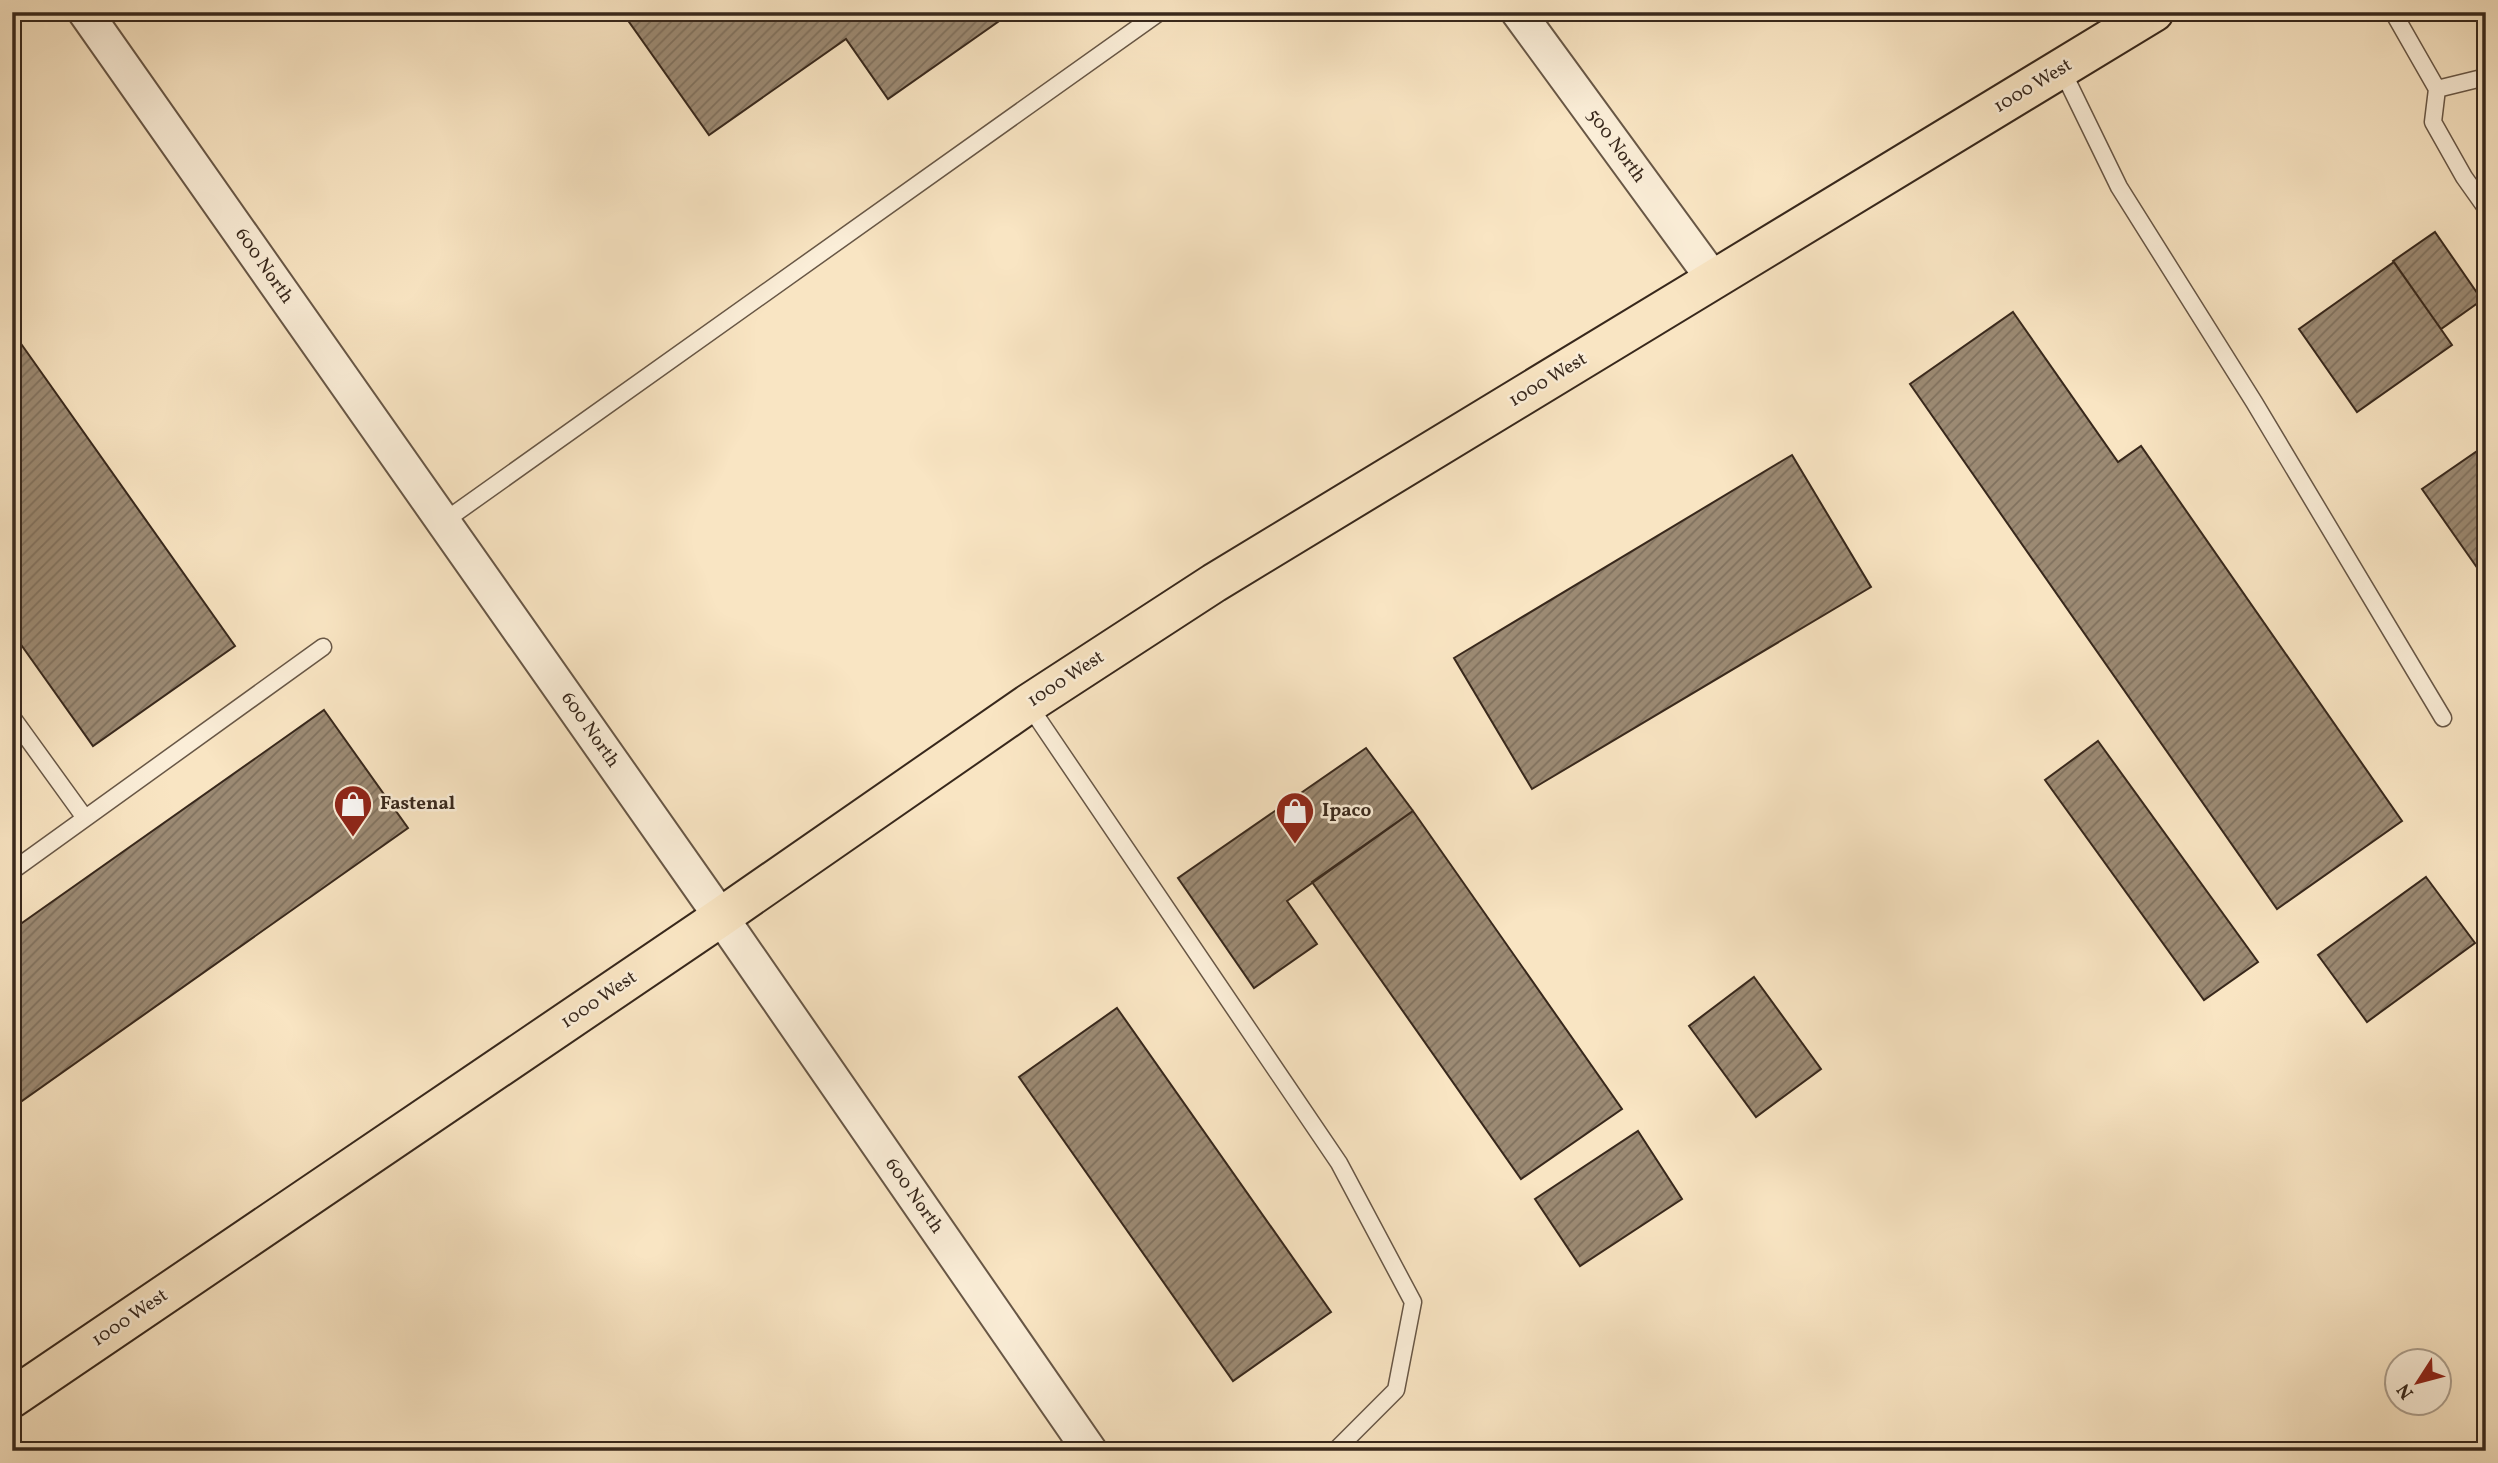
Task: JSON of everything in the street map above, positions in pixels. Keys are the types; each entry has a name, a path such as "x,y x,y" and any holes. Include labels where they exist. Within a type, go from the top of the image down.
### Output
{"main road":[{"name":"1000 West","path":"12,1398 721,917 1028,704 1261,553 2154,12"}],"street":[{"name":"600 North","path":"85,12 721,917 1090,1451"},
{"name":"500 North","path":"1518,12 1714,280"}],"lane":[{"path":"443,522 1160,12"},
{"path":"2393,12 2437,89 2433,122 2464,177 2486,208"},
{"path":"2061,68 2119,187 2254,402 2443,718"},
{"path":"2437,89 2486,77"},
{"path":"12,871 323,647"},
{"path":"1028,704 1339,1163 1413,1302 1396,1391 1335,1451"},
{"path":"12,717 85,818"}],"building":[{"path":"622,12 1012,12 888,99 846,39 709,135"},
{"path":"2435,232 2482,300 2441,329 2393,261"},
{"path":"2394,262 2452,345 2357,412 2299,329"},
{"path":"2013,312 2118,462 2141,446 2402,821 2277,909 1910,384"},
{"path":"12,331 235,646 93,746 12,632"},
{"path":"2486,445 2486,578 2485,579 2422,489"},
{"path":"1792,455 1871,587 1532,789 1454,658"},
{"path":"324,710 408,828 12,1108 12,930"},
{"path":"2098,741 2258,962 2204,1000 2045,780"},
{"name":"Ipaco","path":"1366,748 1413,811 1287,901 1317,944 1254,988 1178,878"},
{"path":"1413,811 1622,1109 1521,1179 1312,882"},
{"path":"2426,877 2475,943 2367,1022 2318,955"},
{"path":"1754,977 1821,1069 1756,1117 1689,1026"},
{"path":"1117,1008 1331,1312 1233,1381 1019,1077"},
{"path":"1638,1131 1682,1199 1580,1266 1535,1199"}],"place":[{"name":"Fastenal","path":"353,838"},
{"name":"Ipaco","path":"1295,845"}]}
